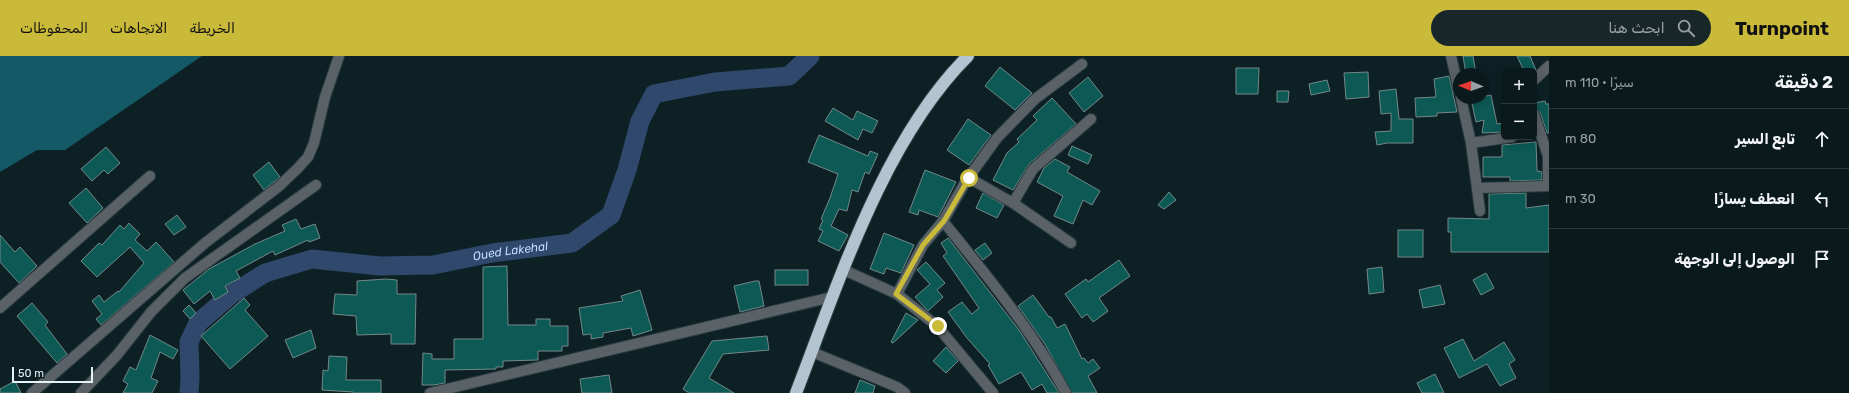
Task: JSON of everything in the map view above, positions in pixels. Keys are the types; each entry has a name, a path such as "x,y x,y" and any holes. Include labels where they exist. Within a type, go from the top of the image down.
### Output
{"highway":[{"path":"796,393 832,297 878,190 919,116 968,56"}],"street":[{"path":"32,393 205,243 278,187 298,168 308,157 314,143 339,56"},
{"path":"1451,56 1454,68"},
{"path":"896,294 923,245 944,221 969,178 997,138 1035,100 1082,64"},
{"path":"1537,77 1549,66"},
{"path":"1462,104 1471,143 1480,211"},
{"path":"1013,203 1033,169 1091,119"},
{"path":"1477,188 1549,186 1548,156 1537,133"},
{"path":"1471,143 1501,139"},
{"path":"0,308 150,176"},
{"path":"969,178 1013,203 1071,243"},
{"path":"81,393 117,355 151,312 185,278 316,185"},
{"path":"944,221 1013,309 1066,393"},
{"path":"844,270 896,294 938,326 993,393"},
{"path":"430,393 832,297"},
{"path":"812,352 897,387 906,393"}],"shaded area":[{"path":"0,56 202,56 65,150 37,150 0,172"}],"building":[{"path":"1463,56 1473,56 1475,68 1465,68"},
{"path":"1517,56 1530,56 1535,68 1523,68"},
{"path":"1000,67 1032,93 1015,110 985,86"},
{"path":"1236,68 1259,68 1258,94 1236,94"},
{"path":"1368,72 1369,97 1346,99 1344,73"},
{"path":"1449,76 1453,94 1453,104 1455,104 1457,112 1437,113 1437,116 1416,117 1415,98 1436,97 1434,79"},
{"path":"1088,77 1103,96 1084,112 1069,93"},
{"path":"1327,80 1330,91 1311,95 1309,84"},
{"path":"1396,89 1399,119 1413,119 1413,143 1387,143 1377,145 1375,132 1391,131 1391,113 1381,114 1379,91"},
{"path":"1277,91 1289,91 1288,102 1277,102"},
{"path":"1489,95 1491,95 1497,124 1501,123 1501,132 1482,133 1484,120 1476,122 1472,104 1489,104"},
{"path":"1052,98 1076,124 1029,164 1013,190 993,180 1007,153 1019,142 1017,139 1037,120 1033,116"},
{"path":"1545,101 1546,104 1549,104 1549,133 1547,133 1540,112 1537,110 1537,102"},
{"path":"833,108 853,120 857,111 878,121 872,133 863,129 858,140 825,121"},
{"path":"968,119 991,135 969,165 947,150"},
{"path":"819,135 868,156 870,151 878,154 869,174 865,172 858,192 852,190 847,211 839,209 831,226 848,235 839,251 818,241 823,231 819,229 823,220 821,219 838,174 808,162"},
{"path":"1536,142 1537,171 1542,172 1542,180 1510,181 1510,177 1483,177 1483,157 1502,157 1502,145"},
{"path":"1072,146 1092,155 1088,164 1068,155"},
{"path":"106,147 120,163 108,174 104,170 92,181 81,169"},
{"path":"1055,159 1070,167 1067,172 1100,191 1092,205 1083,200 1073,224 1054,216 1063,196 1037,182 1044,168"},
{"path":"269,162 280,177 264,190 253,175"},
{"path":"925,170 956,182 938,217 919,210 918,215 909,212"},
{"path":"86,188 103,208 87,223 69,203"},
{"path":"1169,192 1176,200 1164,209 1158,205"},
{"path":"983,193 1004,205 997,218 976,208"},
{"path":"1526,193 1526,208 1549,205 1549,252 1451,252 1451,232 1448,232 1448,218 1489,219 1489,194"},
{"path":"177,215 186,227 174,235 165,224"},
{"path":"296,219 301,229 315,224 320,238 309,242 308,240 275,255 273,251 236,271 240,278 225,286 228,292 215,300 210,291 194,304 183,290 209,269 255,244 285,231 282,225"},
{"path":"129,223 140,234 135,240 147,251 156,242 174,262 101,325 96,319 102,314 92,301 99,295 104,302 118,291 119,292 144,263 130,247 97,277 81,261 99,243 102,245 120,225 124,229"},
{"path":"1398,230 1423,230 1423,257 1398,257"},
{"path":"884,233 914,245 901,273 886,268 884,274 870,269"},
{"path":"0,235 15,252 20,247 37,266 19,283 0,262"},
{"path":"948,238 1019,330 1059,393 1047,393 1042,384 1032,390 1021,372 999,384 988,365 990,364 967,338 948,312 962,302 972,314 979,308 943,256 947,253 941,243"},
{"path":"985,243 992,253 983,260 975,250"},
{"path":"1119,260 1130,276 1099,298 1108,311 1093,322 1087,314 1082,318 1065,294 1086,279 1088,282"},
{"path":"926,262 945,283 937,290 943,297 928,311 915,297 930,284 917,270"},
{"path":"507,266 508,325 536,325 536,319 550,319 550,326 568,326 568,346 562,346 562,351 538,351 538,360 503,361 503,367 496,367 496,369 445,370 445,383 422,385 423,353 432,354 432,359 454,359 454,339 483,339 483,267"},
{"path":"1382,267 1384,292 1369,294 1367,269"},
{"path":"775,270 808,270 808,285 775,285"},
{"path":"1486,273 1494,288 1481,295 1473,280"},
{"path":"386,279 397,280 397,294 416,294 415,344 391,344 391,334 357,335 356,316 333,314 335,294 357,295 357,281"},
{"path":"759,281 764,306 740,312 734,286"},
{"path":"1440,285 1445,304 1423,308 1419,290"},
{"path":"640,290 652,330 633,336 631,328 603,333 603,337 591,339 591,334 583,335 579,308 623,301 621,296"},
{"path":"1033,295 1049,317 1051,317 1057,328 1065,324 1082,359 1084,358 1088,363 1093,359 1100,368 1088,376 1097,393 1072,393 1045,344 1018,306"},
{"path":"244,298 250,305 245,310 268,336 230,369 201,336"},
{"path":"32,303 48,322 45,325 67,354 57,363 17,316"},
{"path":"189,305 196,313 190,319 183,311"},
{"path":"906,313 918,320 893,343 891,342"},
{"path":"311,330 316,348 293,358 285,340"},
{"path":"150,335 178,350 173,359 160,352 151,378 158,381 152,393 123,393 128,384 123,381 130,367 136,370"},
{"path":"767,336 769,350 723,354 709,378 734,393 689,393 683,389 712,341"},
{"path":"1463,339 1474,361 1504,342 1515,360 1509,364 1516,378 1500,386 1487,364 1459,378 1444,348"},
{"path":"946,347 958,361 946,373 933,361"},
{"path":"329,356 347,357 346,380 381,380 381,393 353,393 322,390 323,370 328,371"},
{"path":"1435,374 1444,393 1422,393 1417,383"},
{"path":"609,375 612,393 582,393 580,379"},
{"path":"860,380 875,386 873,393 855,393"},
{"path":"15,381 21,393 0,393 0,389"}],"waterway":[{"name":"Oued Lakehal","path":"189,393 189,342 198,323 232,294 265,273 312,259 380,266 433,265 492,253 572,243 611,215 627,170 640,121 654,94 715,82 789,76 810,56"}],"route":[{"path":"938,326 896,294 916,256 923,245 944,221 969,178"}]}
